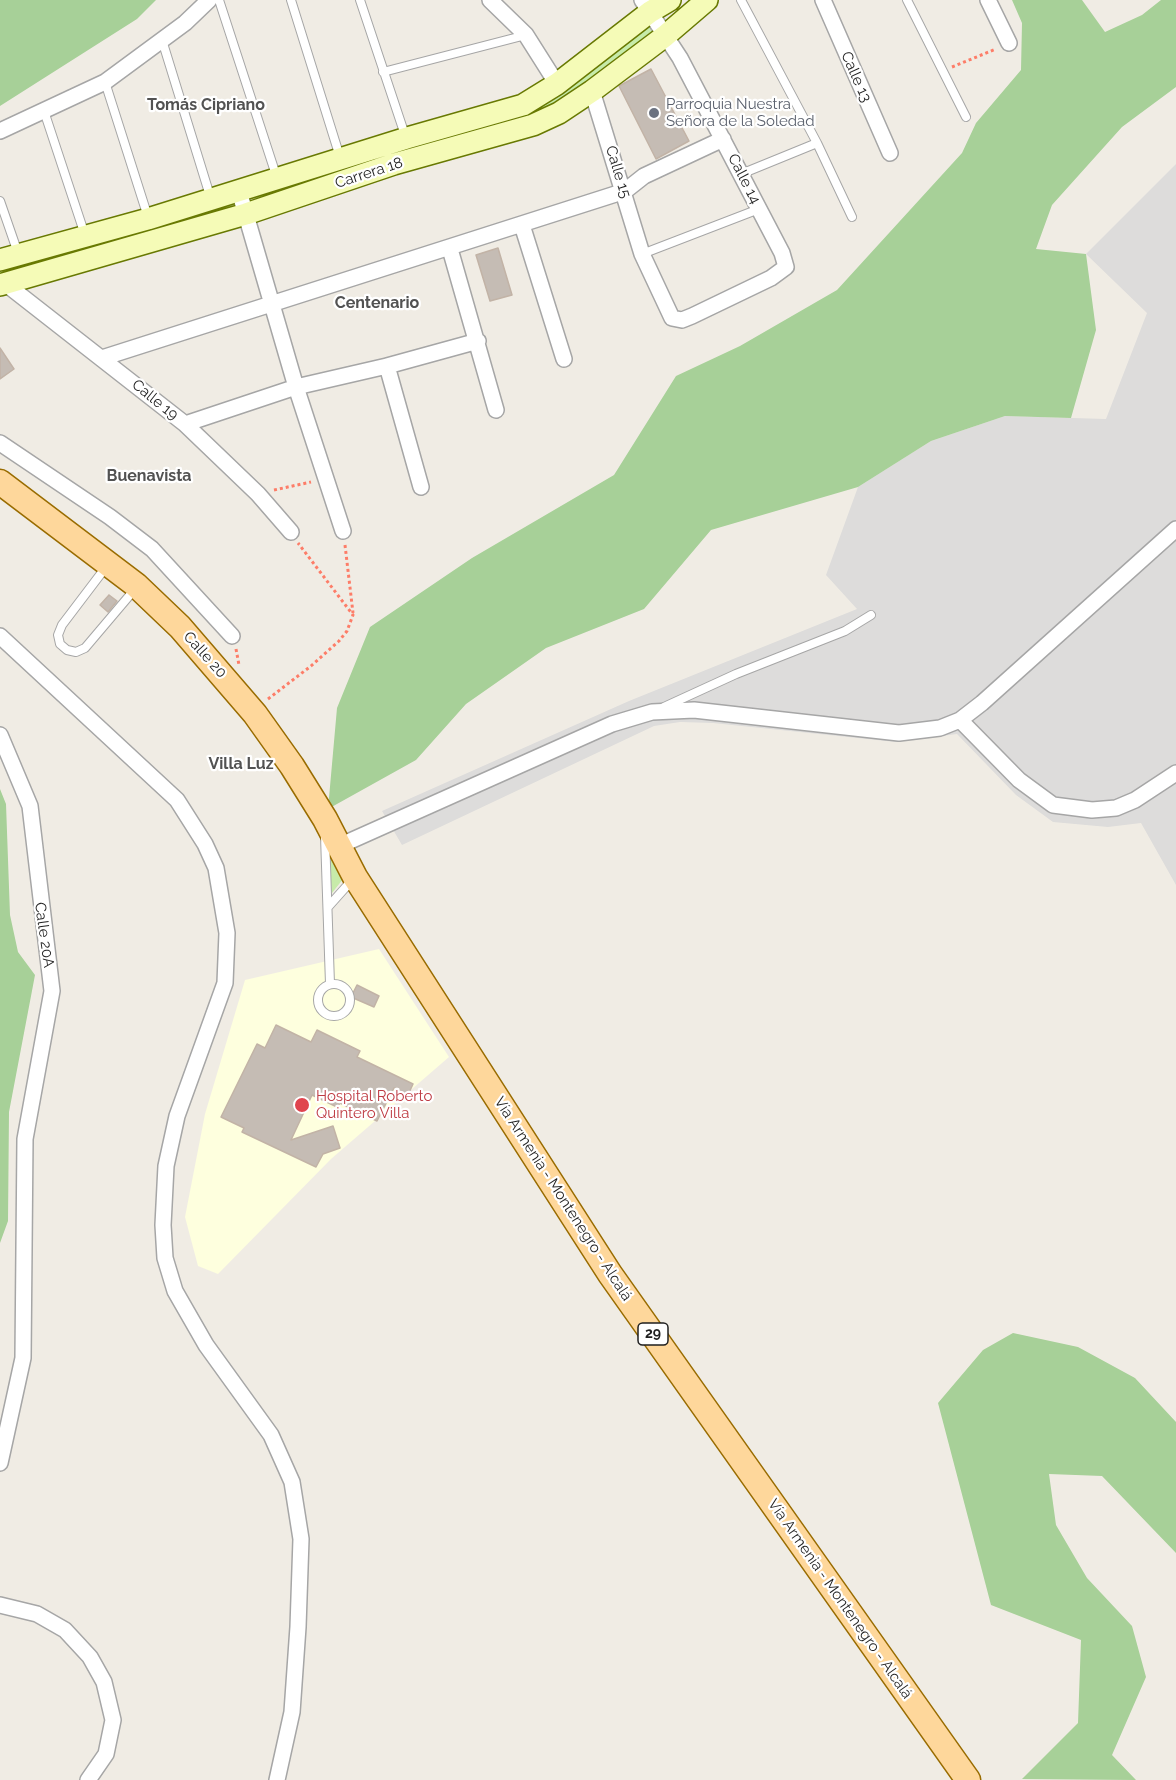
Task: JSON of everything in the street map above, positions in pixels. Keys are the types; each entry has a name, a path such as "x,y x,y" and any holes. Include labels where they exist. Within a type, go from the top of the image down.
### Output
{"main road":[{"name":"Carrera 18","path":"9,257 148,219 407,138 524,105 557,84 646,6 670,0"},
{"name":"Carrera 18","path":"3,285 246,214 394,164 533,125 559,113 592,91 665,36 707,0"},
{"name":"Calle 20","path":"0,482 137,587 194,642 255,714 325,819 355,877"},
{"name":"Vía Armenia - Montenegro - Alcalá","path":"355,877 610,1274 968,1780"}],"street":[{"path":"0,131 105,82 162,40 208,0"},
{"path":"490,0 526,35 557,84"},
{"name":"Calle 13","path":"823,0 890,153"},
{"path":"988,0 1009,44"},
{"name":"Calle 14","path":"646,6 680,58 782,253 786,267"},
{"name":"Calle 15","path":"592,91 625,191 642,254 672,318 682,320 771,278 786,267"},
{"path":"102,358 272,302 450,249 625,191 644,176 723,139"},
{"path":"239,190 296,387 328,479 343,531"},
{"path":"522,225 564,359"},
{"path":"450,249 496,410"},
{"name":"Calle 19","path":"3,285 102,358 185,424 258,494 291,532"},
{"path":"185,424 296,387 387,366 478,341"},
{"path":"387,366 421,487"},
{"path":"0,443 110,517 152,549 232,636"},
{"path":"339,846 612,724 652,712 694,710 898,733 940,728 960,720 982,704 1176,530"},
{"path":"0,636 177,800 205,844 216,868 227,933 226,973 177,1116 166,1166 163,1225 165,1258 175,1291 206,1345 271,1434 292,1482 301,1539 298,1627 292,1712 277,1780"},
{"path":"960,720 1019,780 1053,805 1092,810 1116,808 1135,800 1176,773"},
{"name":"Calle 20A","path":"0,735 30,806 52,991 25,1139 22,1358 0,1463"},
{"path":"0,1605 37,1614 64,1630 90,1657 104,1682 113,1720 106,1754 88,1780"}],"lane":[{"path":"219,0 278,178"},
{"path":"291,0 340,159"},
{"path":"741,0 817,143 852,217"},
{"path":"907,0 966,117"},
{"path":"363,1 383,72 407,138"},
{"path":"383,72 526,35"},
{"path":"162,40 211,199"},
{"path":"105,82 148,219"},
{"path":"44,111 86,236"},
{"path":"741,174 817,143"},
{"path":"0,201 9,257"},
{"path":"642,254 759,209"},
{"path":"109,564 62,625 58,635 60,644 67,650 76,652 85,648 137,587"},
{"path":"652,712 736,674 845,631 871,615"},
{"path":"325,819 330,984"},
{"path":"328,907 355,877"},
{"path":"330,984 340,985 349,995 348,1008 339,1016 328,1016 319,1008 318,994 330,984"}],"path":[{"path":"942,71 1009,44"},
{"path":"258,494 328,479"},
{"path":"255,714 268,698 311,666 347,631 353,615 343,531"},
{"path":"291,532 353,615"}],"shaded area":[{"path":"1176,164 1176,885 1141,823 1108,827 1053,822 1016,795 957,734 896,742 713,723 680,722 654,726 402,845 382,811 629,701 857,609 826,575 858,487 931,441 1005,416 1106,419 1147,313 1086,254"},
{"name":"Hospital Roberto Quintero Villa","path":"379,949 449,1057 331,1159 218,1274 198,1266 185,1217 205,1114 245,980"}],"green space":[{"path":"0,0 156,0 137,19 0,106"},
{"path":"1012,0 1082,0 1105,32 1142,15 1161,0 1176,0 1176,87 1122,127 1052,205 1036,249 1086,254 1096,330 1071,418 1005,416 931,441 858,487 711,530 644,609 546,648 466,704 416,760 328,809 337,708 370,627 472,558 614,475 676,376 740,346 837,290 962,153 976,123 1021,70 1022,23"},
{"path":"650,25 654,32 559,103 530,117 256,201 254,195 528,114"},
{"path":"230,204 231,208 0,277 0,272"},
{"path":"0,789 6,804 10,915 18,952 35,975 9,1112 8,1221 0,1243"},
{"path":"328,847 347,874 332,893"},
{"path":"1013,1333 1078,1347 1135,1378 1176,1422 1176,1553 1102,1476 1049,1474 1056,1525 1087,1578 1132,1626 1146,1677 1112,1755 1136,1780 1022,1779 1078,1723 1081,1640 991,1605 938,1403 983,1350"}],"building":[{"name":"Parroquia Nuestra Señora de la Soledad","path":"651,69 689,141 656,159 619,86"},
{"path":"498,248 512,295 490,301 476,255"},
{"path":"0,348 14,369 0,379"},
{"path":"109,595 117,601 108,612 100,605"},
{"path":"357,985 379,996 374,1007 351,997"},
{"path":"276,1025 311,1042 317,1030 360,1051 357,1057 413,1084 408,1095 394,1088 377,1121 340,1103 337,1107 312,1095 291,1140 333,1126 340,1148 323,1154 316,1167 242,1132 244,1128 221,1117 257,1044 265,1048"}],"place":[{"name":"Parroquia Nuestra Señora de la Soledad","path":"654,113"},
{"name":"Hospital Roberto Quintero Villa","path":"302,1105"}],"district":[{"name":"Tomás Cipriano","path":"206,105"},
{"name":"Centenario","path":"377,303"},
{"name":"Buenavista","path":"149,476"},
{"name":"Villa Luz","path":"241,764"}]}
